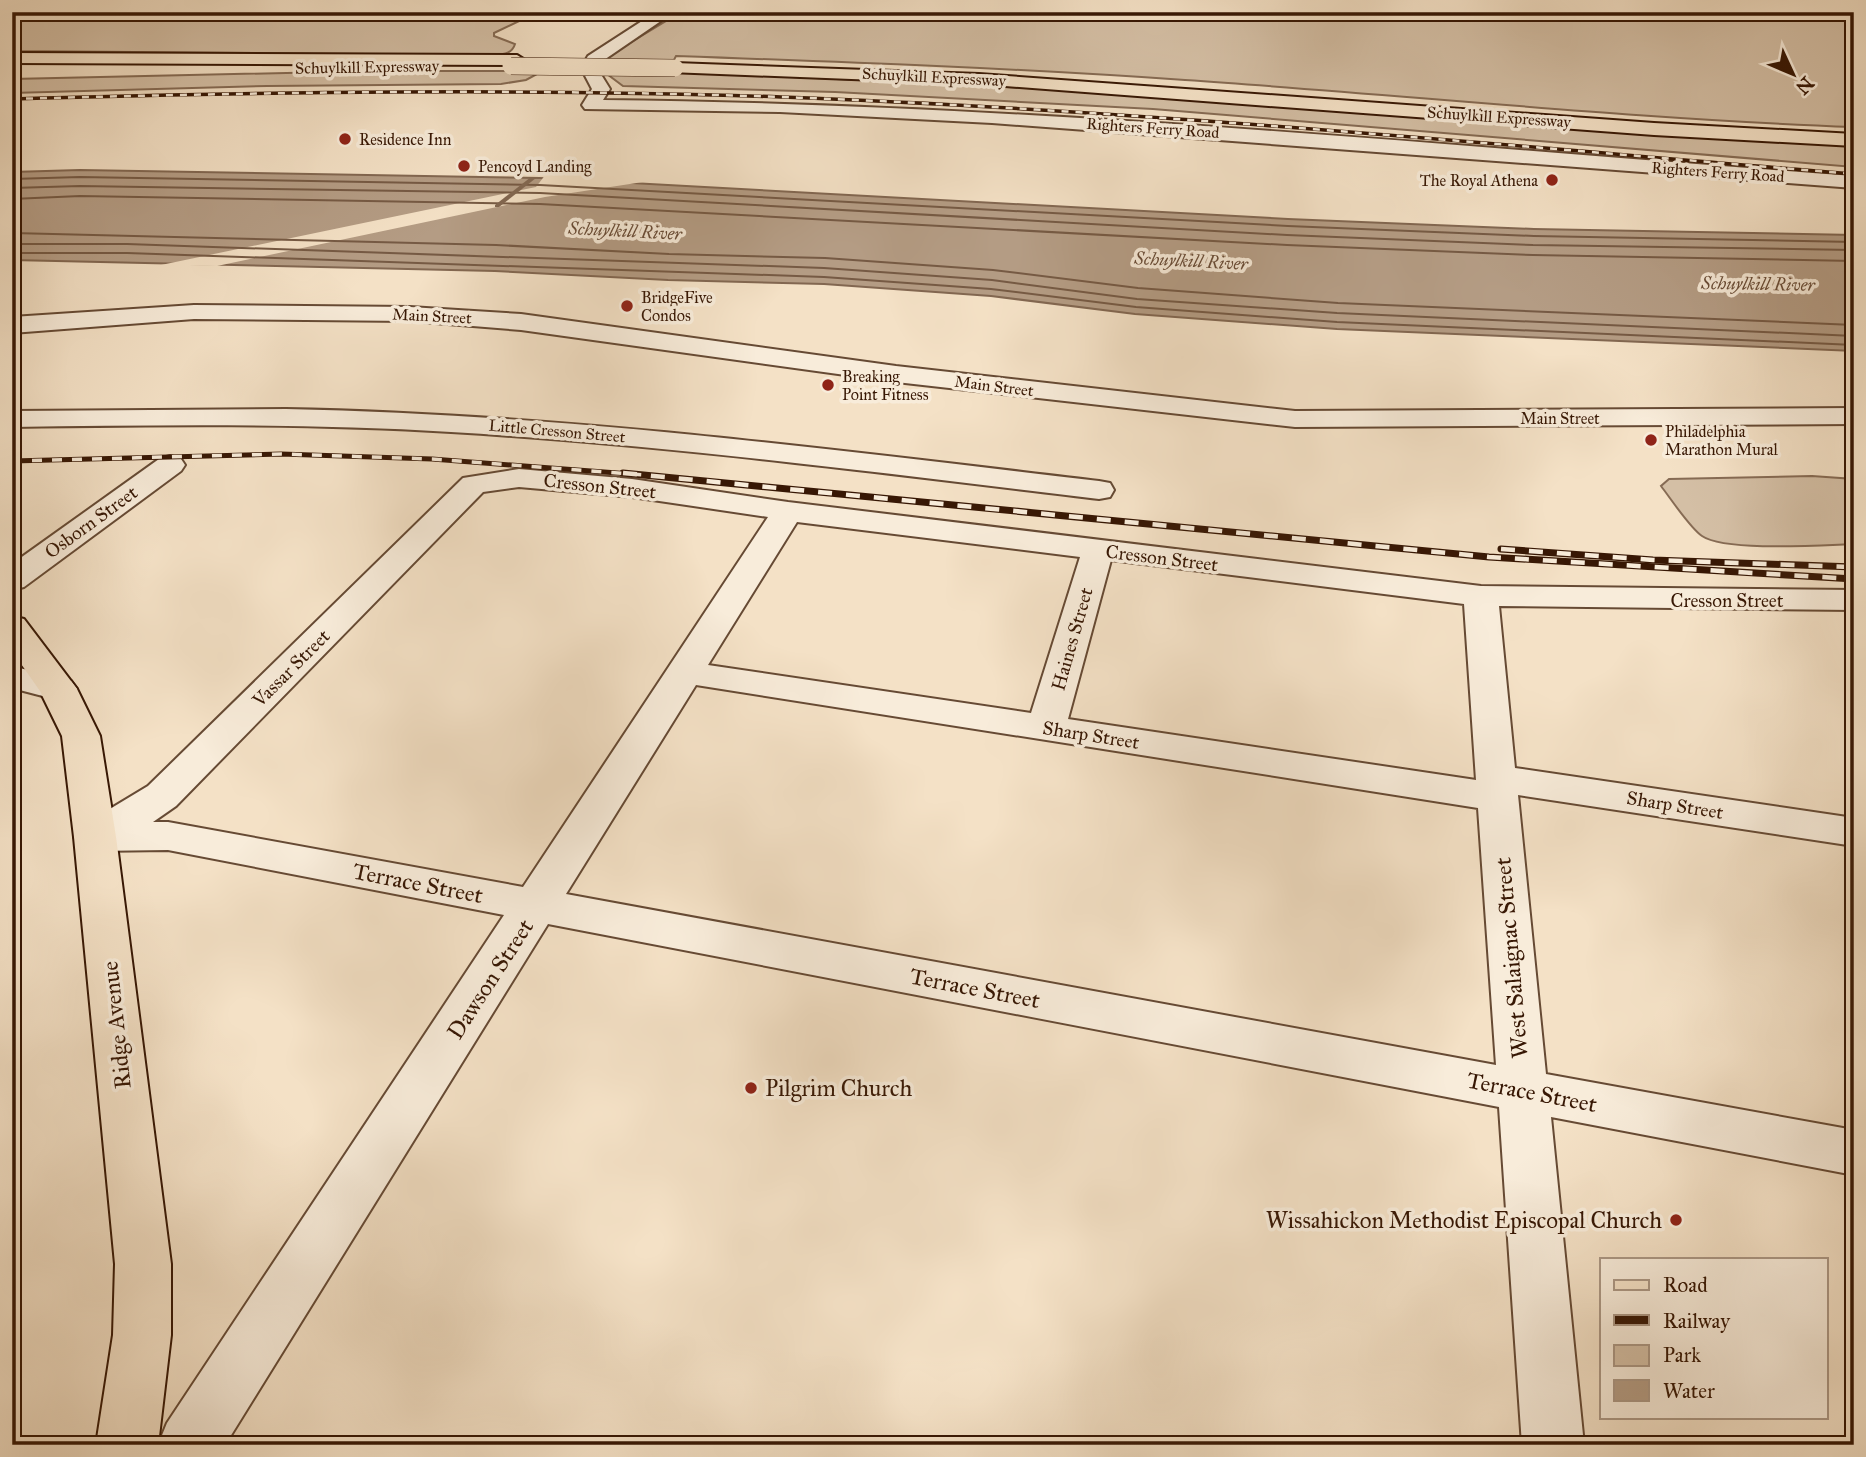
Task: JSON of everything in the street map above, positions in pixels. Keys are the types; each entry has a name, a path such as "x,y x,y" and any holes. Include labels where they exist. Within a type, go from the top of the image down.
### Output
{"main road":[{"name":"Schuylkill Expressway","path":"12,58 676,65 1073,79 1634,121 1854,133"},
{"name":"Schuylkill Expressway","path":"12,74 514,63"},
{"name":"Schuylkill Expressway","path":"676,65 992,80 1641,128 1854,140"},
{"name":"Ridge Avenue","path":"12,626 58,689 73,715 81,737 95,837 143,1264 142,1335 127,1445"}],"street":[{"name":"Righters Ferry Road","path":"667,12 594,59 589,68 601,89 591,105 780,107 1028,119 1854,182"},
{"name":"Main Street","path":"12,326 194,312 411,314 521,322 882,373 1272,418 1854,416"},
{"name":"Little Cresson Street","path":"12,419 206,415 451,423 698,443 1099,490"},
{"name":"Osborn Street","path":"12,580 170,465"},
{"name":"Cresson Street","path":"474,484 506,478 593,484 1098,551 1481,596 1854,600"},
{"name":"Vassar Street","path":"95,837 133,817 162,796 474,484"},
{"name":"Dawson Street","path":"189,1445 788,511"},
{"name":"Haines Street","path":"1046,728 1098,551"},
{"name":"West Salaignac Street","path":"1481,596 1522,1090 1555,1444"},
{"name":"Sharp Street","path":"685,672 1046,728 1854,832"},
{"path":"12,677 58,689"},
{"name":"Terrace Street","path":"95,837 168,836 1854,1153"}],"green space":[{"path":"12,12 538,12 494,33 494,36 515,44 510,51 481,55 12,51"},
{"path":"681,12 1854,12 1854,127 1687,118 1269,86 995,69 676,56 668,71 1093,91 1854,145 1854,167 1153,109 835,92 623,86 603,71 604,61 610,55"},
{"path":"373,71 539,73 526,80 501,84 267,86 12,93 12,79"},
{"path":"1812,476 1854,479 1854,544 1752,546 1714,541 1702,536 1692,527 1661,486 1669,479"}],"water":[{"name":"Schuylkill River","path":"80,170 540,178 1288,219 1534,229 1854,235 1854,351 1337,329 1135,314 991,296 824,284 668,280 495,271 12,260 12,172"}],"pier":[{"path":"546,174 656,180 545,197 217,266 161,265 536,187"}],"waterway":[{"path":"497,206 533,178"}],"railway":[{"path":"12,99 396,92 781,97 1184,119 1854,174"},
{"path":"12,461 281,454 432,459 642,475"},
{"path":"623,473 642,475"},
{"path":"642,475 1489,557 1854,579"},
{"path":"1501,549 1653,560 1854,567"}],"place":[{"name":"Residence Inn","path":"345,139"},
{"name":"Pencoyd Landing","path":"464,166"},
{"name":"The Royal Athena","path":"1552,180"},
{"name":"BridgeFive Condos","path":"627,306"},
{"name":"Breaking Point Fitness","path":"828,385"},
{"name":"Philadelphia Marathon Mural","path":"1651,440"},
{"name":"Pilgrim Church","path":"751,1088"},
{"name":"Wissahickon Methodist Episcopal Church","path":"1676,1220"}]}
